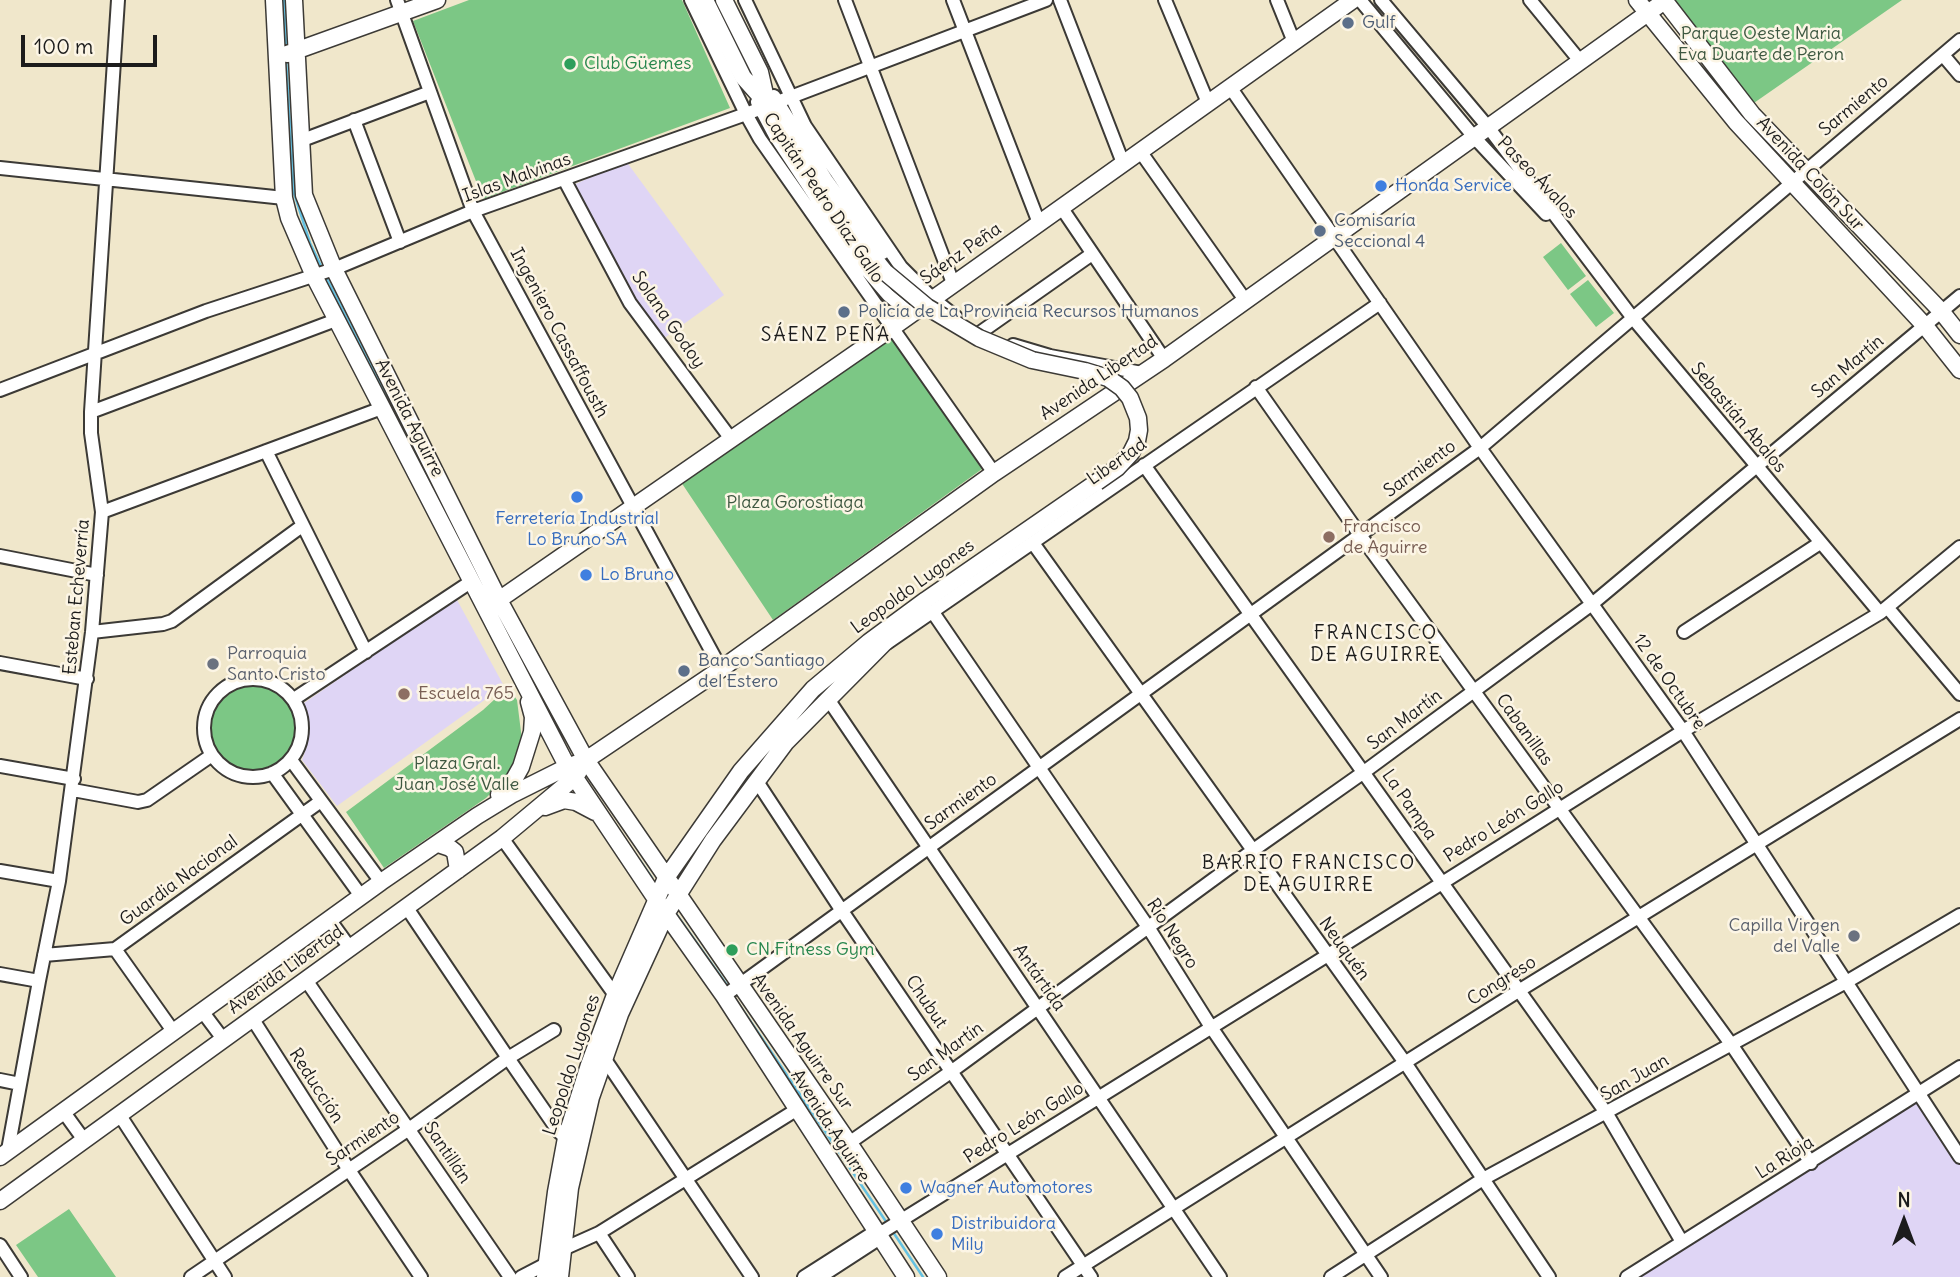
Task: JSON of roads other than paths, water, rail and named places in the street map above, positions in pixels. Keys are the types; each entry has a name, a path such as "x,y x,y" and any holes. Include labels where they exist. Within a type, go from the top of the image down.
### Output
{"main road":[{"path":"274,0 287,53"},
{"path":"287,53 293,0"},
{"path":"287,53 400,6 437,0"},
{"name":"Leopoldo Lugones","path":"560,1277 561,1250 578,1147 604,1058 661,908 666,878 741,771 813,689 869,642 955,579 1117,468 1131,453 1139,430 1138,418 1130,398 1108,378 1032,360 979,338 927,307 886,272 822,193 768,105 743,77 705,0"},
{"name":"Leopoldo Lugones","path":"724,0 760,72 768,105"},
{"name":"Sáenz Peña","path":"486,610 892,328 1353,0"},
{"name":"Avenida Colón Sur","path":"1637,0 1736,122 1925,326 1960,370"},
{"name":"Avenida Libertad","path":"2,1194 84,1140 502,838 586,760 721,669 994,473 1164,359 1665,0"},
{"name":"Avenida Colón Sur","path":"1665,0 1752,114 1941,311 1960,335"},
{"name":"Avenida Aguirre","path":"287,53 300,141 304,195 336,320 570,772"},
{"name":"Avenida Aguirre","path":"287,53 284,198 289,218 324,272 586,760"},
{"name":"Leopoldo Lugones","path":"545,1270 566,1138 589,1065 629,958 661,908 678,894 713,840 786,742 875,652 955,579"},
{"path":"477,816 512,783 524,757 532,732 533,717 523,680"},
{"name":"Avenida Aguirre Sur","path":"586,760 678,894 732,991 849,1143 898,1222 938,1277"},
{"path":"570,772 661,908"},
{"name":"Avenida Libertad","path":"4,1154 380,882 477,816 513,794 570,772"},
{"path":"533,812 564,800 576,802 598,814"},
{"path":"438,844 455,852 458,870"},
{"name":"Avenida Aguirre","path":"661,908 732,991 796,1110 880,1234"},
{"path":"880,1234 906,1277"}],"street":[{"name":"Esteban Echeverría","path":"4,1154 59,881 88,679 102,512 91,433 91,412 118,0"},
{"name":"Capitán Pedro Díaz Gallo","path":"691,0 760,139 994,473"},
{"name":"Capitán Pedro Díaz Gallo","path":"745,0 813,137 888,249 912,279 932,298 961,321 1011,345 1050,356 1142,373"},
{"path":"845,0 953,283"},
{"path":"953,0 1039,223"},
{"name":"Islas Malvinas","path":"0,390 206,311 324,272 473,211 746,114 1046,0"},
{"path":"1060,0 1123,163"},
{"path":"1165,0 1208,103"},
{"path":"1277,0 1294,42"},
{"name":"Paseo Ávalos","path":"1360,0 1474,136 1529,197 1573,240"},
{"name":"Paseo Ávalos","path":"1381,0 1488,127 1573,240"},
{"path":"1530,0 1580,61"},
{"name":"Ingeniero Cassaffousth","path":"400,6 473,211 721,669"},
{"name":"Sarmiento","path":"732,991 1480,447 1960,40"},
{"path":"1943,55 1960,75"},
{"name":"12 de Octubre","path":"1230,87 1480,447 1683,731 1960,1157"},
{"path":"300,141 430,92"},
{"path":"768,105 867,236 912,279"},
{"path":"768,105 775,135 855,257 888,295 911,314"},
{"path":"355,120 400,242"},
{"path":"1140,151 1245,300"},
{"path":"0,168 284,198"},
{"name":"Solana Godoy","path":"564,179 630,303 731,439"},
{"path":"1060,207 1164,359"},
{"name":"Sebastián Abalos","path":"1573,240 1632,317 1820,543 1960,694"},
{"path":"981,332 1092,254"},
{"name":"San Martín","path":"849,1143 952,1071 1592,604 1960,296"},
{"name":"Libertad","path":"875,652 1380,303"},
{"path":"91,412 336,320"},
{"name":"Cabanillas","path":"1256,387 1360,535 1731,1044 1811,1163"},
{"path":"102,512 382,408"},
{"path":"266,451 366,652"},
{"name":"La Pampa","path":"1144,465 1606,1114 1682,1242"},
{"path":"92,632 172,621 302,526"},
{"name":"Neuquén","path":"1033,542 1406,1064 1549,1277"},
{"path":"1684,632 1820,543"},
{"name":"Pedro León Gallo","path":"820,1277 898,1222 1328,956 1683,731 1884,610 1960,547"},
{"path":"0,556 97,575"},
{"path":"294,699 471,581"},
{"name":"Río Negro","path":"932,611 1381,1277"},
{"path":"0,663 88,679"},
{"path":"249,678 266,680 282,687 294,699 301,714 303,730 299,746 291,760 272,773 256,777 239,775 224,767 212,755 205,740 204,723 208,706 218,692 249,678"},
{"name":"Antártida","path":"828,699 1220,1277"},
{"name":"Congreso","path":"1065,1277 1520,990 1960,719"},
{"path":"0,766 138,802 147,800 212,755"},
{"path":"291,760 380,882"},
{"path":"272,773 361,896"},
{"name":"Chubut","path":"756,780 1091,1277"},
{"name":"Guardia Nacional","path":"44,955 115,948 321,801"},
{"path":"502,838 615,995"},
{"path":"0,871 59,881"},
{"path":"407,908 559,1132 566,1138"},
{"name":"San Juan","path":"1331,1277 1483,1179 1847,981 1960,915"},
{"path":"330,919 350,948"},
{"path":"115,948 173,1031"},
{"path":"0,974 38,981"},
{"name":"Santillán","path":"306,980 510,1277"},
{"path":"202,1011 223,1039"},
{"name":"Reducción","path":"252,1018 421,1277"},
{"name":"Sarmiento","path":"191,1277 409,1129 508,1058 554,1030"},
{"path":"604,1058 752,1277"},
{"name":"La Rioja","path":"1627,1277 1960,1067"},
{"path":"0,1080 20,1084"},
{"path":"561,1250 599,1233 796,1110"},
{"path":"63,1111 84,1140"},
{"path":"119,1114 225,1277"},
{"path":"599,1233 628,1277"},
{"name":"Pedro León Gallo","path":"804,1277 880,1234"},
{"path":"0,1245 21,1277"},
{"path":"521,1277 545,1270"}],"waterway":[{"path":"284,0 286,49"},
{"path":"286,59 294,193 310,243 322,268"},
{"path":"326,277 436,496"},
{"path":"505,627 522,662"},
{"path":"639,859 652,878"},
{"path":"674,911 729,988"},
{"path":"732,994 887,1223"},
{"path":"893,1232 923,1277"}],"place":[{"name":"Gulf","path":"1348,23"},
{"name":"Club Güemes","path":"570,64"},
{"name":"Honda Service","path":"1381,186"},
{"name":"Comisaría Seccional 4","path":"1320,231"},
{"name":"Policía de La Provincia Recursos Humanos","path":"844,312"},
{"name":"Ferretería Industrial Lo Bruno SA","path":"577,497"},
{"name":"Francisco de Aguirre","path":"1329,537"},
{"name":"Lo Bruno","path":"586,575"},
{"name":"Parroquia Santo Cristo","path":"213,664"},
{"name":"Banco Santiago del Estero","path":"684,671"},
{"name":"Escuela 765","path":"404,694"},
{"name":"Capilla Virgen del Valle","path":"1854,936"},
{"name":"CN Fitness Gym","path":"732,950"},
{"name":"Wagner Automotores","path":"906,1188"},
{"name":"Distribuidora Mily","path":"937,1234"}],"district":[{"name":"SÁENZ PEÑA","path":"826,336"},
{"name":"FRANCISCO DE AGUIRRE","path":"1376,645"},
{"name":"BARRIO FRANCISCO DE AGUIRRE","path":"1309,875"}],"park label":[{"name":"Parque Oeste Maria Eva Duarte de Peron","path":"1761,44"},
{"name":"Plaza Gorostiaga","path":"795,503"},
{"name":"Plaza Gral. Juan José Valle","path":"457,774"}]}
